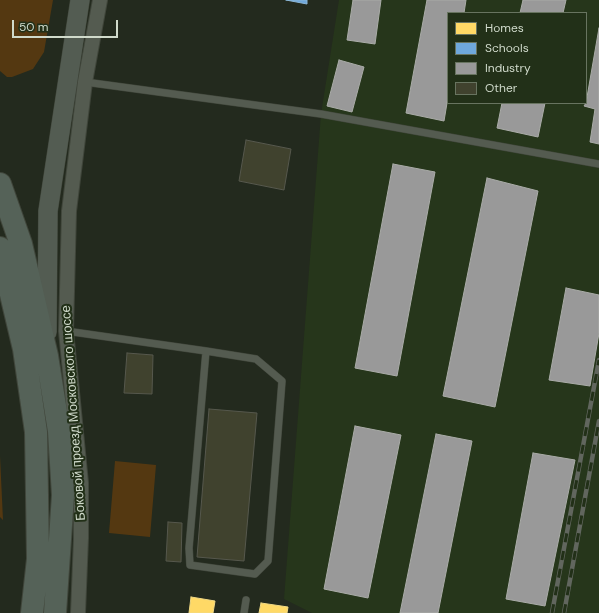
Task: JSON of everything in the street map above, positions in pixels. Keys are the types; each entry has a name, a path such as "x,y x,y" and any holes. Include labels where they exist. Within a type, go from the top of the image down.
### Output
{"main road":[{"path":"47,356 48,212 80,0"},
{"path":"0,184 21,244 47,356 59,431 63,495 55,613"},
{"path":"0,248 24,349 36,432 38,559 32,613"}],"street":[{"name":"Боковой проезд Московского шоссе","path":"78,613 81,538 81,483 66,331 69,211 85,82 100,0"}],"lane":[{"path":"85,82 321,114 599,164"},
{"path":"66,331 206,351 256,359 282,381 268,561 255,574 190,565 188,548 206,351"},
{"path":"244,613 246,600"}],"shaded area":[{"path":"0,0 53,0 44,52 33,69 12,77 7,77 0,71"},
{"path":"339,0 599,0 599,613 312,613 284,599 321,114"},
{"path":"0,456 3,520 0,517"},
{"path":"115,461 156,465 150,537 109,533"}],"building: Homes":[{"path":"191,597 215,601 213,613 189,613"},
{"path":"261,603 288,607 287,613 259,613"}],"building: Schools":[{"path":"286,0 307,0 307,4"}],"building: Industry":[{"path":"353,0 381,0 375,44 347,40"},
{"path":"427,0 466,0 464,12 447,12 447,103 444,121 406,113"},
{"path":"523,0 566,0 563,12 520,12"},
{"path":"599,28 599,144 590,142 595,109 584,106 587,104"},
{"path":"339,60 364,67 352,112 327,106"},
{"path":"502,104 545,104 538,137 497,128"},
{"path":"393,164 435,172 397,376 355,368"},
{"path":"487,178 538,191 495,407 443,396"},
{"path":"566,288 599,295 599,333 590,386 549,380"},
{"path":"355,426 401,435 368,598 324,589"},
{"path":"436,434 472,441 438,613 400,613"},
{"path":"533,453 575,460 545,606 506,599"}],"building: Other":[{"path":"246,140 291,149 284,190 239,181"},
{"path":"127,353 153,355 152,394 124,393"},
{"path":"209,409 257,413 244,561 197,557"},
{"path":"168,522 182,523 181,562 166,561"}],"railway":[{"path":"552,613 599,360"},
{"path":"564,613 599,421"}]}
